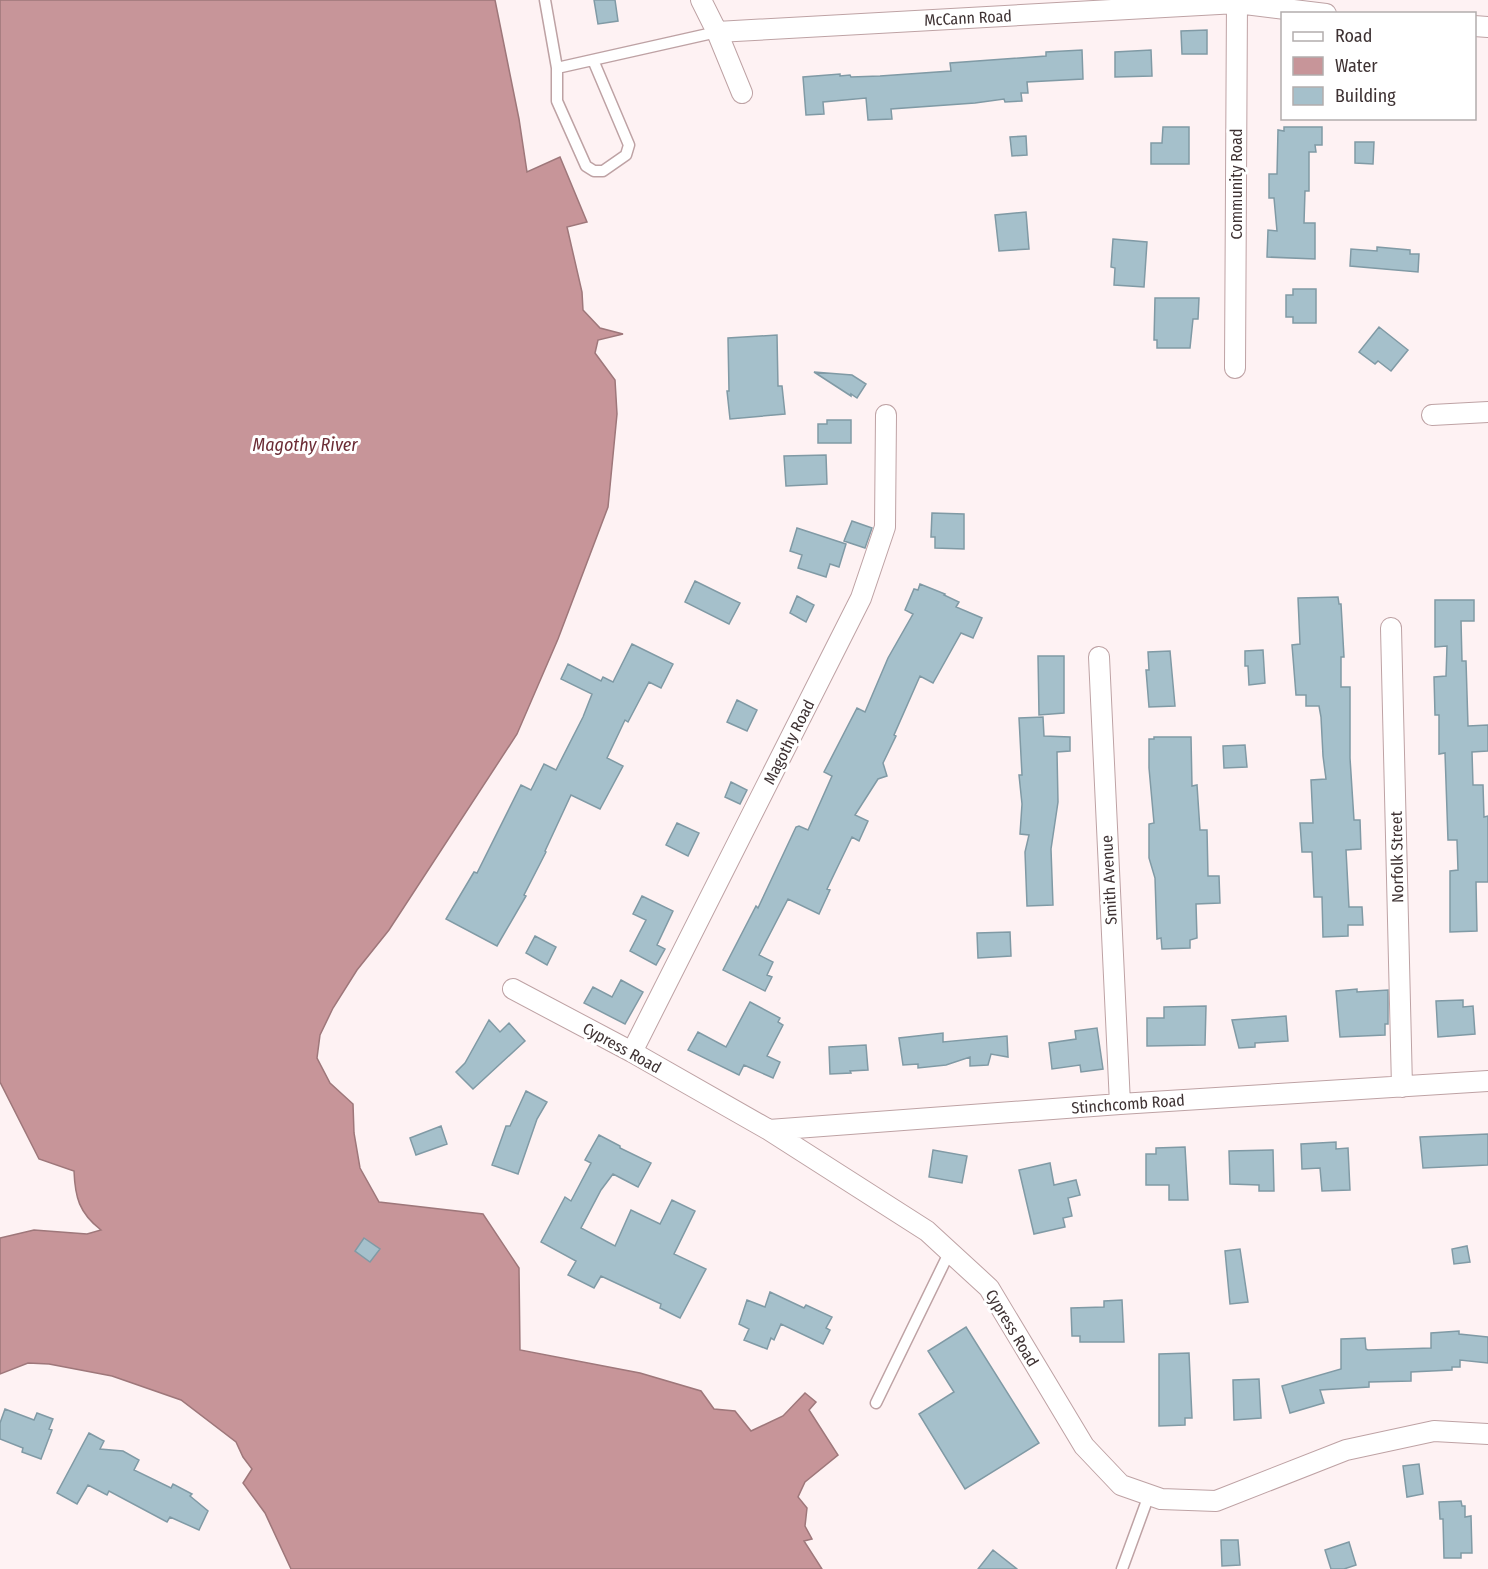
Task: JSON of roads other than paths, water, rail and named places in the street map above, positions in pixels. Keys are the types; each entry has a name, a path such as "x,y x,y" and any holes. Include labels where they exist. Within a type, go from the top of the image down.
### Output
{"street":[{"path":"701,0 742,93"},
{"name":"McCann Road","path":"717,32 1237,2 1311,12"},
{"name":"Community Road","path":"1235,368 1237,2"},
{"path":"1432,415 1488,412"},
{"name":"Magothy Road","path":"632,1052 861,598 885,527 886,415"},
{"name":"Norfolk Street","path":"1391,627 1402,1087"},
{"name":"Smith Avenue","path":"1099,657 1120,1104"},
{"name":"Cypress Road","path":"513,989 632,1052 769,1130 927,1231 990,1288 1084,1446 1121,1485 1161,1499 1216,1501 1346,1450 1434,1431 1488,1434"},
{"name":"Stinchcomb Road","path":"769,1130 1120,1104 1488,1081"}],"lane":[{"path":"545,0 557,68 557,101 586,166 594,171 603,171 626,154 629,145 593,60"},
{"path":"557,68 717,32"},
{"path":"876,1402 950,1251"},
{"path":"1122,1569 1149,1495"}],"water":[{"name":"Magothy River","path":"0,0 495,0 519,119 527,172 560,157 587,222 567,227 582,292 583,310 600,328 623,334 598,340 595,353 615,380 617,414 608,507 558,639 517,734 389,930 357,970 333,1008 320,1035 317,1058 330,1083 353,1104 354,1133 360,1168 379,1202 483,1214 519,1268 520,1350 640,1373 701,1391 714,1409 735,1411 751,1431 783,1416 805,1393 816,1402 809,1410 838,1455 805,1482 798,1497 807,1508 805,1526 812,1539 804,1541 822,1569 291,1569 265,1513 243,1483 252,1469 236,1442 181,1400 112,1376 49,1364 28,1363 0,1374 0,1238 34,1230 87,1234 101,1230 83,1211 77,1197 74,1171 39,1159 0,1082"}]}
